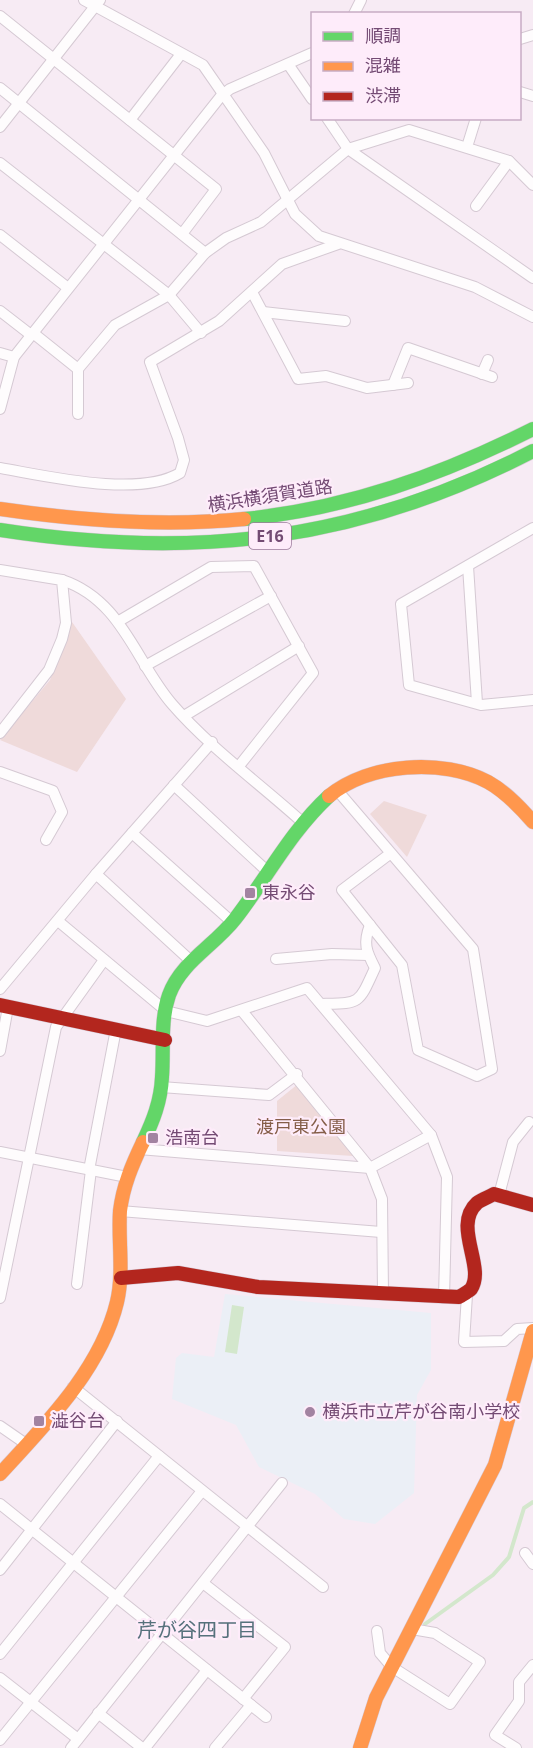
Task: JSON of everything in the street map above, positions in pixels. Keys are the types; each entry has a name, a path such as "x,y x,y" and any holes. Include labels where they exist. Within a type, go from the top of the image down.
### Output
{"main road":[{"name":"横浜横須賀道路","path":"0,509 56,519 121,524 176,526 260,519 378,495 452,468 533,429"},
{"name":"横浜横須賀道路","path":"0,530 117,544 178,544 263,537 344,523 382,513 458,486 530,452"},
{"path":"0,1474 73,1386 102,1341 113,1316 121,1278 120,1211 127,1178 158,1104 166,1011 173,984 232,922 301,821 323,799 364,775 381,770 421,768 465,771 489,781 517,803 533,822"},
{"path":"4,1006 165,1040"},
{"path":"121,1278 178,1273 258,1287 444,1298 466,1295 471,1289 474,1270 467,1222 469,1211 483,1198 499,1196 533,1205"},
{"path":"360,1748 376,1698 495,1465 533,1329"}],"street":[{"path":"84,0 97,4 203,65 264,153 295,214 308,227 338,244 475,287 533,317"},
{"path":"0,127 97,4"},
{"path":"0,16 216,189 182,234"},
{"path":"0,410 14,357 102,243 223,94 311,53"},
{"path":"130,120 181,54"},
{"path":"288,64 311,98"},
{"path":"0,88 205,253"},
{"path":"328,120 348,149 462,225 533,278"},
{"path":"467,147 475,120"},
{"path":"78,414 78,369 115,325 169,295 205,253 226,238 261,222 348,149 409,130 509,161 533,185"},
{"path":"476,206 509,161"},
{"path":"0,163 169,295 201,333"},
{"path":"0,235 68,288"},
{"path":"0,468 111,485 171,479 180,473 184,460 150,362 201,333 252,292 282,264 338,244"},
{"path":"252,292 298,379 326,376 367,388 408,383"},
{"path":"0,311 78,369"},
{"path":"263,312 345,321"},
{"path":"393,385 408,348 487,376 488,360"},
{"path":"0,353 14,357"},
{"path":"533,528 401,604 409,685 477,703 533,700"},
{"path":"120,621 212,567 254,566 314,673 239,766"},
{"path":"468,566 477,703"},
{"path":"0,570 62,580 77,585 120,621 145,666 184,716 301,821"},
{"path":"0,733 49,670 62,639 66,623 62,580"},
{"path":"145,666 271,596"},
{"path":"184,716 299,646"},
{"path":"0,989 96,874 212,742"},
{"path":"0,772 53,791 62,813 46,840"},
{"path":"174,785 268,872"},
{"path":"337,790 391,853 473,949 492,1069 477,1076 418,1050 402,965 342,890 391,853"},
{"path":"132,833 232,922"},
{"path":"96,874 192,962"},
{"path":"57,921 166,1011 207,1021 308,988 431,1136 447,1177 444,1298"},
{"path":"321,1004 353,1003 360,999 375,968 364,941 370,925"},
{"path":"276,959 332,954 368,955"},
{"path":"0,1298 56,1027 104,960"},
{"path":"0,1051 4,1006"},
{"path":"243,1011 297,1074 370,1168 382,1199 383,1294"},
{"path":"77,1284 90,1170 116,1029"},
{"path":"161,1087 269,1095 297,1074"},
{"path":"499,1196 513,1142 529,1122"},
{"path":"139,1149 370,1168 431,1136"},
{"path":"0,1152 127,1178"},
{"path":"120,1211 381,1232"},
{"path":"466,1295 464,1342 504,1341 518,1329 533,1329"},
{"path":"73,1386 323,1587"},
{"path":"0,1570 117,1421"},
{"path":"0,1426 26,1444"},
{"path":"0,1654 159,1456"},
{"path":"0,1678 31,1702 74,1744 282,1483"},
{"path":"0,1740 201,1491"},
{"path":"0,1504 266,1717"},
{"path":"525,1553 533,1564"},
{"path":"203,1583 285,1647 215,1748"},
{"path":"377,1631 380,1653 392,1667 450,1704 480,1662 435,1633 412,1629"},
{"path":"516,1748 495,1735 519,1701 519,1682 533,1665"},
{"path":"98,1713 144,1748 207,1670"}],"shaded area":[{"name":"横浜市立芹が谷南小学校","path":"225,1294 431,1313 431,1370 417,1395 414,1493 375,1524 344,1519 315,1494 259,1467 236,1425 172,1399 176,1358 182,1353 214,1357"},
{"path":"232,1305 244,1307 237,1354 225,1352"}],"green space":[{"path":"72,622 126,699 77,772 0,740 50,680"},
{"path":"384,801 427,815 407,857 370,814"},
{"name":"渡戸東公園","path":"298,1084 353,1156 277,1151 277,1101"}],"waterway":[{"path":"425,1624 493,1575 509,1557 524,1508 533,1502"}],"traffic: fast":[{"path":"244,519 320,507 393,488 464,461 533,429"},
{"path":"0,530 71,539 140,543 207,542 273,536 338,524 403,506 468,482 533,451"},
{"path":"143,1142 160,1094 164,1015 174,983 181,973 227,929 302,825 329,796"}],"traffic: slow":[{"path":"0,509 122,522 244,519"},
{"path":"329,796 345,785 385,771 428,767 450,769 470,774 495,786 533,822"},
{"path":"0,1474 69,1395 85,1373 109,1327 119,1291 121,1202 128,1176 143,1142"},
{"path":"360,1748 376,1698 495,1465 533,1331"}],"traffic: jam":[{"path":"0,1005 165,1040"},
{"path":"121,1278 178,1273 258,1287 459,1297 471,1289 475,1280 468,1223 470,1212 477,1203 494,1194 533,1205"}],"place":[{"name":"東永谷","path":"250,893"},
{"name":"浩南台","path":"153,1138"},
{"name":"横浜市立芹が谷南小学校","path":"310,1412"},
{"name":"澁谷台","path":"39,1421"}],"district":[{"name":"芹が谷四丁目","path":"197,1630"}]}
